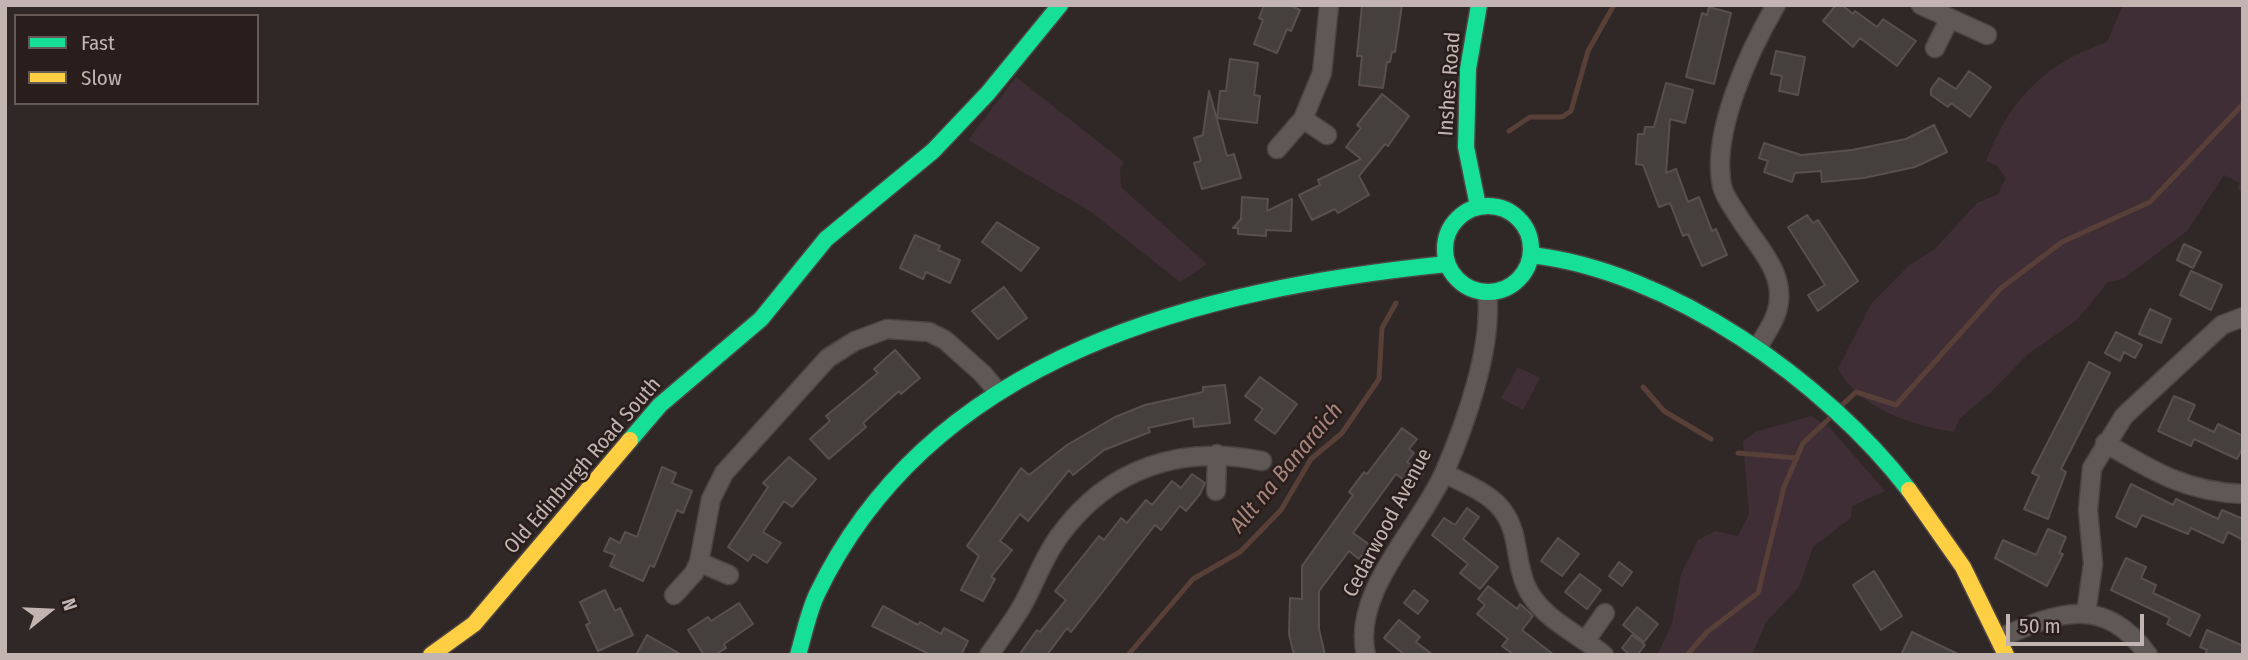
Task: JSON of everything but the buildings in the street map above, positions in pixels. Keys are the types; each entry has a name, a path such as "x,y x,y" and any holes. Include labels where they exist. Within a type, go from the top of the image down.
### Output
{"street":[{"name":"Old Edinburgh Road South","path":"431,655 474,624 660,405 761,318 826,239 933,151 988,93 1060,5"},
{"path":"1277,149 1303,118 1322,72 1329,5"},
{"name":"Inshes Road","path":"1479,5 1468,69 1466,147 1479,206"},
{"path":"1758,347 1777,313 1779,285 1769,258 1740,219 1723,188 1719,150 1757,38 1776,5"},
{"path":"1922,5 1987,35"},
{"path":"1935,48 1950,18"},
{"path":"1303,118 1327,135"},
{"path":"1479,206 1493,206 1518,217 1529,235 1531,255 1528,267 1511,286 1487,293 1463,284 1447,264 1445,249 1450,228 1465,212 1479,206"},
{"path":"1531,255 1566,258 1646,287 1758,347 1840,413 1878,452 1930,519 1976,592 2003,646 2043,618 2066,613 2086,613 2105,617 2129,632 2148,655"},
{"path":"798,655 817,595 863,517 918,453 946,428 998,392 1065,355 1172,314 1323,278 1447,264"},
{"name":"Cedarwood Avenue","path":"1366,655 1363,631 1365,613 1375,590 1444,474 1488,337 1487,293"},
{"path":"2086,613 2093,564 2088,489 2092,468 2105,443 2124,416 2222,325 2243,317"},
{"path":"674,595 694,573 699,562 711,499 724,473 828,358 855,341 887,329 929,332 945,340 983,374 998,392"},
{"path":"2105,443 2138,462 2202,491 2243,494"},
{"path":"989,655 1020,608 1060,536 1104,490 1155,462 1217,454 1262,461"},
{"path":"1216,491 1217,454"},
{"path":"1444,474 1484,492 1508,514 1522,578 1529,593 1539,606 1604,655"},
{"path":"699,562 729,575"},
{"path":"1586,640 1605,613"}],"shaded area":[{"path":"2123,5 2243,5 2243,192 2237,189 2240,183 2224,175 2187,231 2123,279 2108,282 2077,320 2028,354 1990,393 1959,419 1954,432 1905,420 1873,404 1847,383 1838,369 1871,304 1909,265 1934,250 1977,203 1998,194 2006,178 1997,166 1986,161 2006,119 2032,86 2047,73 2065,61 2107,42"},
{"path":"1016,77 1124,162 1120,168 1121,187 1207,264 1180,282 1090,211 968,140"},
{"path":"1518,367 1540,378 1523,410 1501,398"},
{"path":"1811,416 1830,428 1885,491 1852,506 1851,518 1813,547 1799,587 1766,622 1752,655 1657,655 1672,624 1681,574 1698,540 1715,531 1738,536 1749,514 1743,442 1755,432"}],"waterway":[{"name":"Allt na Banaraich","path":"1509,131 1530,117 1562,117 1571,111 1588,51 1614,5"},
{"path":"1840,407 1856,392 1896,405 2001,288 2062,242 2150,202 2243,104"},
{"name":"Allt na Banaraich","path":"1128,655 1193,579 1240,552 1281,510 1311,459 1342,433 1379,379 1382,328 1396,303"},
{"path":"1643,387 1664,411 1711,439"},
{"path":"1687,655 1707,632 1758,593 1784,487 1803,443 1831,417"},
{"path":"1738,453 1797,458"}],"traffic: fast":[{"path":"630,440 660,405 761,319 826,239 933,151 988,93 1060,5"},
{"path":"1478,206 1466,147 1468,69 1479,5"},
{"path":"1488,206 1505,209 1519,218 1528,232 1531,249 1528,266 1519,280 1505,289 1488,292 1471,289 1457,280 1448,266 1445,249 1448,232 1457,218 1471,209 1488,206"},
{"path":"1531,255 1584,265 1637,283 1690,308 1741,338 1789,372 1834,410 1874,449 1909,490"},
{"path":"798,655 817,594 867,511 930,444 1003,390 1084,348 1171,316 1262,292 1355,275 1447,264"}],"traffic: slow":[{"path":"431,655 474,624 630,440"},
{"path":"1909,490 1963,567 2006,655"}]}
